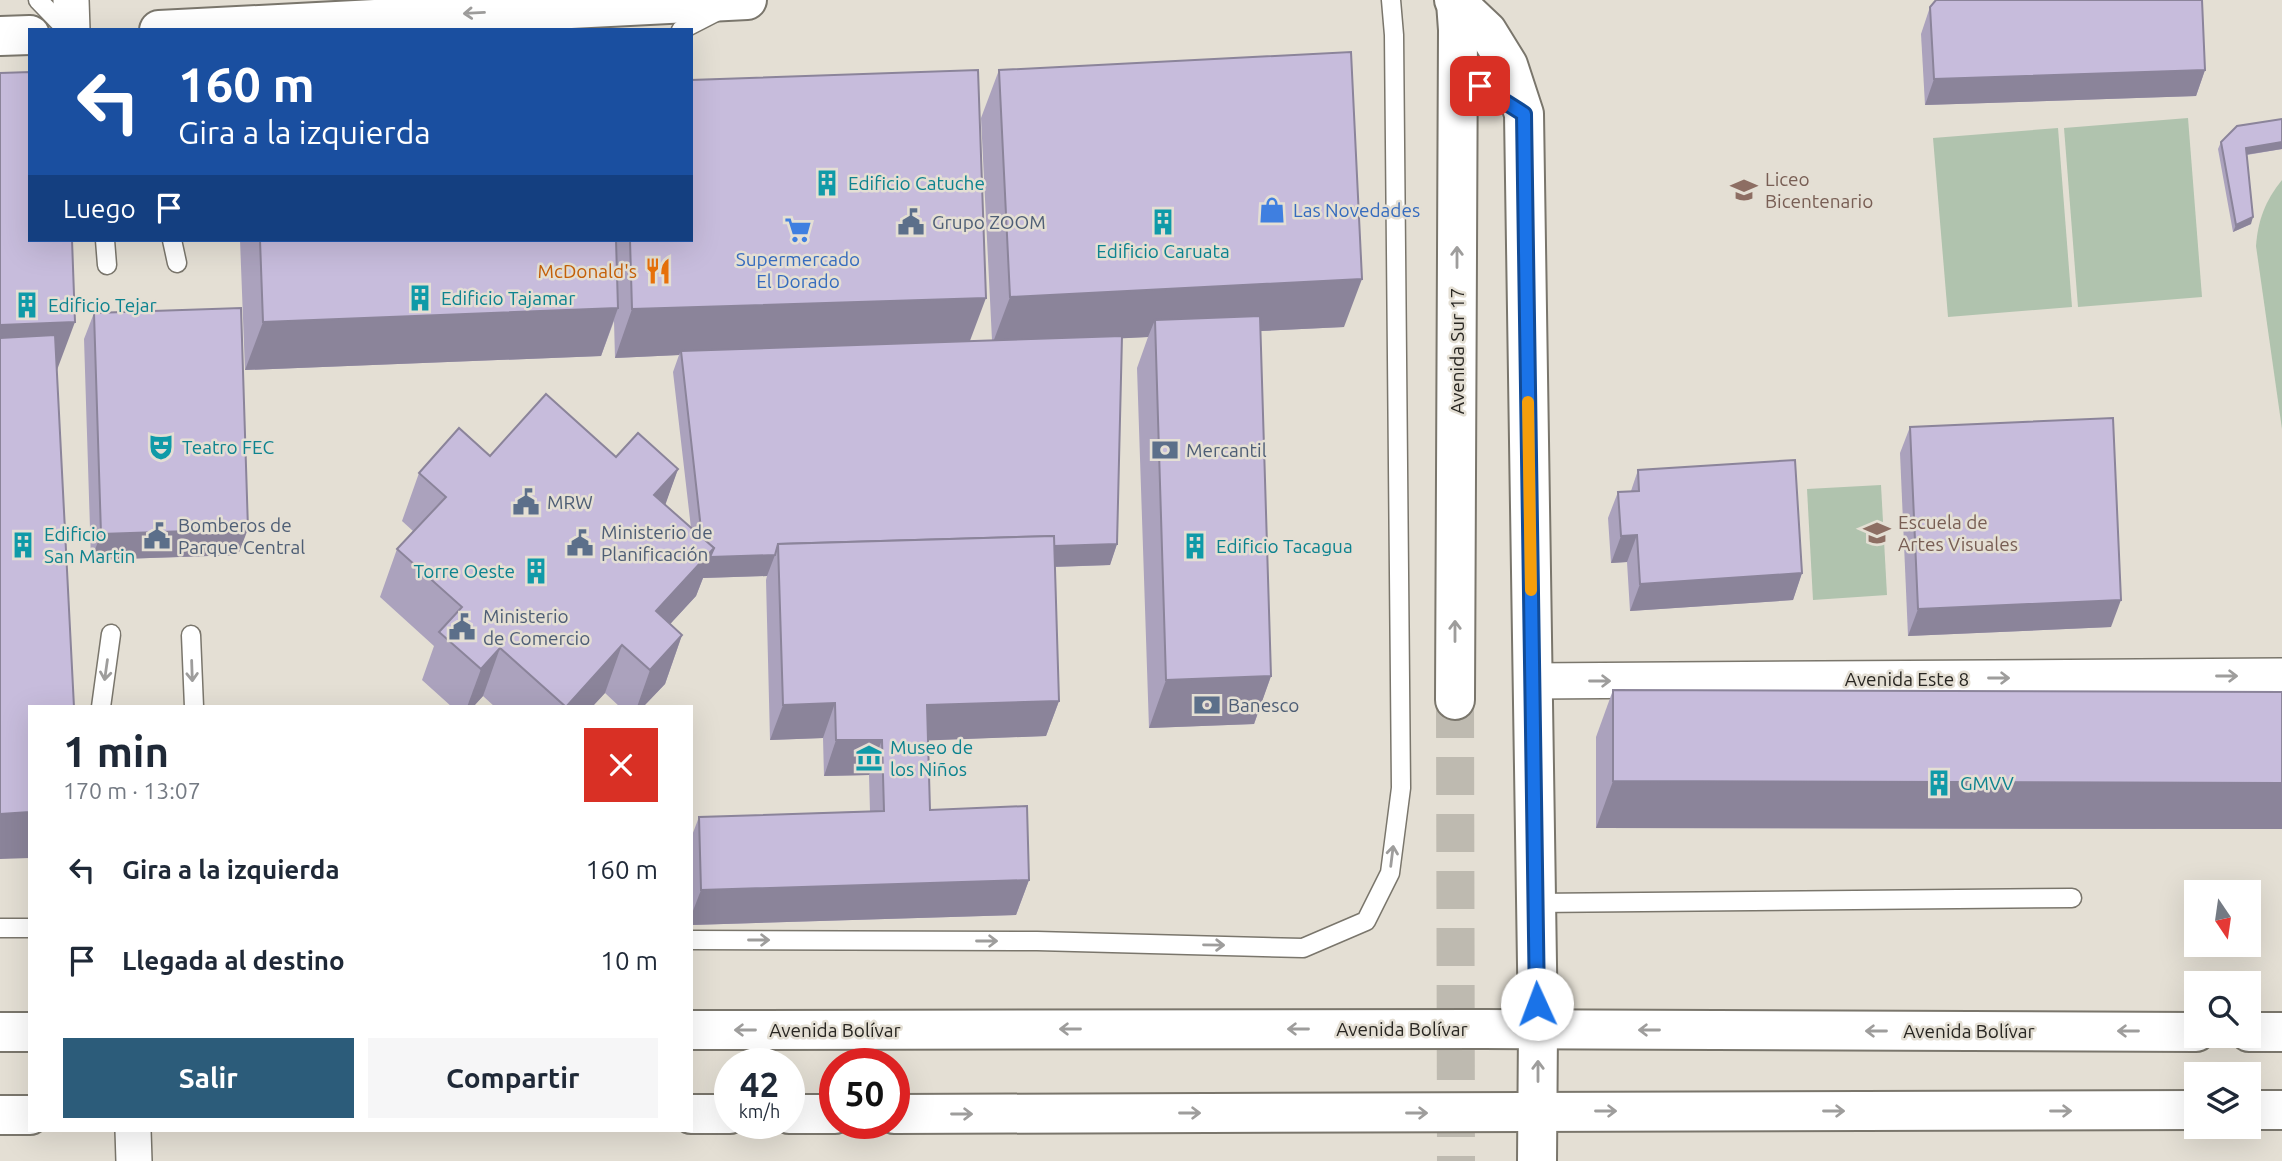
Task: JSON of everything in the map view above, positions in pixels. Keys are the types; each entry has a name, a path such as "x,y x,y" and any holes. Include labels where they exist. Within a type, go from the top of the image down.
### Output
{"main road":[{"path":"198,28 747,0"},
{"name":"Avenida Sur 17","path":"1455,1 1458,72 1455,700"},
{"name":"Avenida Sur 17","path":"1455,1 1487,31 1508,65 1524,114 1538,1029 1537,1161"},
{"path":"0,36 28,35"},
{"path":"1458,72 1524,114"},
{"name":"Avenida Bolívar","path":"693,1030 1538,1029 2184,1032"},
{"path":"0,1032 28,1032"},
{"path":"2261,1032 2282,1032"},
{"path":"910,1114 2184,1110"},
{"path":"2261,1110 2282,1110"},
{"path":"693,1114 714,1114"},
{"path":"0,1115 28,1115"}],"street":[{"path":"69,28 71,0"},
{"name":"Avenida Este 8","path":"1532,681 2282,676"},
{"path":"133,1132 134,1161"}],"lane":[{"path":"38,0 67,28"},
{"path":"685,28 738,0"},
{"path":"693,940 1037,941 1303,947 1366,921 1390,873 1401,788 1391,0"},
{"path":"105,242 107,265"},
{"path":"172,242 177,263"},
{"path":"101,705 111,634"},
{"path":"191,635 194,705"},
{"path":"1534,903 2072,898"},
{"path":"0,928 28,928"}],"green space":[{"path":"2188,118 2202,297 2078,307 2064,128"},
{"path":"2058,128 2072,307 1948,317 1933,138"},
{"path":"2282,180 2282,429 2256,246 2263,211"},
{"path":"1881,485 1887,595 1813,600 1807,489"}],"building":[{"path":"1936,0 2202,0 2205,70 1934,79 1930,7"},
{"name":"Edificio Caruata","path":"1351,52 1362,279 1010,297 999,70"},
{"name":"Edificio Catuche","path":"978,70 986,298 632,309 630,242 693,242 693,80"},
{"name":"Edificio Tejar","path":"28,72 28,242 72,242 75,322 0,325 0,73"},
{"path":"2282,119 2282,142 2246,148 2253,217 2236,225 2221,142 2237,126"},
{"path":"260,242 616,242 618,308 263,322"},
{"name":"Teatro FEC","path":"241,308 248,529 101,534 94,313"},
{"name":"Edificio Tacagua","path":"1260,316 1271,676 1166,680 1155,320"},
{"name":"Edificio San Martin","path":"55,335 74,705 28,705 28,812 0,814 0,338"},
{"path":"1122,336 1117,544 1054,546 1054,536 778,544 775,555 710,557 714,548 702,538 681,351"},
{"name":"Torre Oeste","path":"546,394 616,457 638,433 678,469 654,495 714,548 656,611 682,635 650,670 622,645 568,705 564,705 500,648 481,669 439,632 462,607 397,549 446,497 419,473 459,428 490,456"},
{"path":"2113,418 2121,600 1918,609 1910,427"},
{"path":"1795,460 1802,573 1640,584 1637,535 1621,536 1618,492 1639,491 1638,470"},
{"name":"Museo de los Niños","path":"1054,536 1059,701 927,705 930,810 1027,806 1029,880 701,890 699,817 884,811 882,740 836,740 835,703 783,705 778,544"},
{"path":"1613,690 2282,692 2282,783 1613,781"}],"tunnel":[{"path":"1455,700 1456,1161"}],"slow traffic":[{"path":"1528,402 1531,590"}],"place":[{"name":"Edificio Catuche","path":"827,183"},
{"name":"Liceo Bicentenario","path":"1744,190"},
{"name":"Las Novedades","path":"1272,210"},
{"name":"Grupo ZOOM","path":"911,222"},
{"name":"Edificio Caruata","path":"1163,222"},
{"name":"Supermercado El Dorado","path":"798,230"},
{"name":"McDonald's","path":"658,271"},
{"name":"Edificio Tajamar","path":"420,298"},
{"name":"Edificio Tejar","path":"27,305"},
{"name":"Teatro FEC","path":"161,447"},
{"name":"Mercantil","path":"1165,450"},
{"name":"MRW","path":"526,502"},
{"name":"Escuela de Artes Visuales","path":"1877,533"},
{"name":"Bomberos de Parque Central","path":"157,536"},
{"name":"Ministerio de Planificación","path":"580,543"},
{"name":"Edificio San Martin","path":"23,545"},
{"name":"Edificio Tacagua","path":"1195,546"},
{"name":"Torre Oeste","path":"536,571"},
{"name":"Ministerio de Comercio","path":"462,627"},
{"name":"Banesco","path":"1207,705"},
{"name":"Museo de los Niños","path":"869,758"},
{"name":"GMVV","path":"1939,783"}],"route":[{"path":"1480,86 1524,114 1537,1004"}]}
